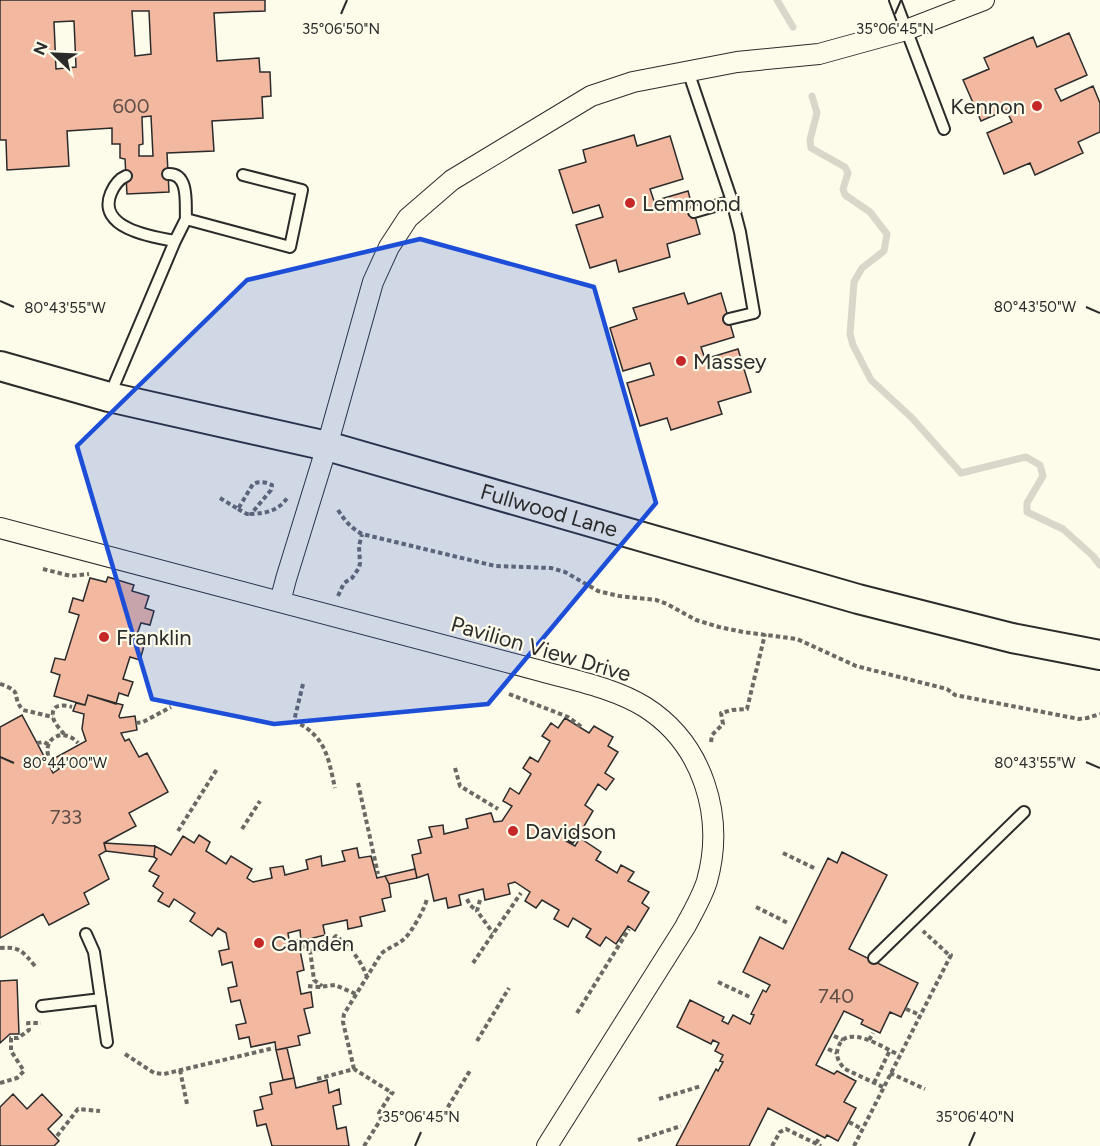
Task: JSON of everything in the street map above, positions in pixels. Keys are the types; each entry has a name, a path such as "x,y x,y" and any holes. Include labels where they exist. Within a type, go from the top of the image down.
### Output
{"street":[{"path":"280,602 327,446 372,282 388,247 408,218 452,180 591,96 633,81 737,62 819,54 906,30 984,0"},
{"name":"Fullwood Lane","path":"0,366 108,397 327,446 891,608 1012,639 1100,655"},
{"name":"Pavilion View Drive","path":"0,528 618,693 646,707 681,739 697,765 710,800 714,841 707,881 685,927 547,1146"}],"lane":[{"path":"895,0 944,129"},
{"path":"688,71 732,201 740,232 754,313 729,319"},
{"path":"108,397 186,219 184,184 173,174 168,174"},
{"path":"126,176 114,187 109,198 110,214 125,228 150,237 176,241"},
{"path":"186,219 290,247 302,190 243,176"},
{"path":"694,213 732,201"},
{"path":"874,958 1024,812"},
{"path":"86,933 94,952 107,1042"},
{"path":"42,1006 101,999"}],"path":[{"path":"238,509 253,484 261,482 272,485 271,490 251,514"},
{"path":"220,498 247,514 251,514 279,508 289,496"},
{"path":"338,510 346,522 362,534 495,566 551,568 565,572 598,591 656,600 696,620 742,632 797,639 856,666 947,689 955,695 1079,719 1100,714"},
{"path":"331,616 341,588 359,568 359,546 362,534"},
{"path":"43,569 71,576 86,574 97,576"},
{"path":"711,742 712,735 723,724 721,713 747,709 765,634"},
{"path":"0,684 12,688 23,710 52,717 64,734 78,743"},
{"path":"303,684 294,721 306,728 323,746 335,788"},
{"path":"509,694 568,717 584,728"},
{"path":"52,717 58,705 72,707"},
{"path":"136,723 143,722 171,706"},
{"path":"55,769 47,752 53,739 64,734"},
{"path":"37,743 44,742 49,745"},
{"path":"456,768 460,786 498,809"},
{"path":"178,831 217,769"},
{"path":"358,783 378,874"},
{"path":"242,828 260,801"},
{"path":"783,853 816,869"},
{"path":"473,963 521,893"},
{"path":"364,1146 381,1119 379,1113 393,1093 354,1069 343,1022 344,1014 381,954 405,939 424,908 427,898"},
{"path":"467,899 493,933"},
{"path":"477,911 480,900"},
{"path":"756,907 788,923"},
{"path":"854,1146 951,955 912,921"},
{"path":"577,1014 629,929"},
{"path":"296,940 307,950 320,949 336,936 362,964 367,977"},
{"path":"0,948 21,950 35,966"},
{"path":"310,950 314,980 322,987"},
{"path":"718,982 752,998"},
{"path":"308,986 335,985 356,994"},
{"path":"477,1041 510,988"},
{"path":"906,1009 920,1015"},
{"path":"0,1082 17,1078 24,1071 11,1051 10,1042 11,1038 18,1038 28,1030 28,1023 33,1023"},
{"path":"869,1040 873,1033"},
{"path":"834,1036 843,1040"},
{"path":"883,1087 845,1069 838,1059 837,1049 843,1040 858,1036 900,1055"},
{"path":"125,1054 154,1073 164,1074 274,1048"},
{"path":"828,1049 837,1053"},
{"path":"874,1083 890,1050"},
{"path":"317,1079 354,1069"},
{"path":"440,1120 471,1069"},
{"path":"180,1070 187,1104"},
{"path":"890,1073 925,1089"},
{"path":"659,1099 701,1086"},
{"path":"57,1136 78,1109 100,1111"},
{"path":"849,1122 862,1129"},
{"path":"638,1140 681,1126"},
{"path":"772,1146 780,1132 786,1129 819,1145 820,1137"}],"highlighted area":[{"path":"420,239 594,287 656,503 488,704 274,724 152,699 77,446 247,280"}],"building":[{"path":"0,0 265,0 265,11 214,13 217,61 259,58 260,72 270,72 271,96 262,97 263,118 212,121 214,151 167,153 169,192 127,194 125,159 120,158 120,144 112,144 112,128 67,131 69,166 7,170 6,140 0,140","holes":["132,11 149,11 151,54 135,56","74,21 76,67 56,69 54,22","151,116 153,156 139,156 139,145 143,144 142,117"]},
{"name":"Kennon","path":"1069,33 1087,75 1055,89 1061,101 1093,86 1100,103 1100,132 1078,142 1083,153 1035,175 1030,163 1004,174 987,133 1012,122 1006,110 981,121 963,80 989,69 984,58 1033,37 1037,47"},
{"name":"Lemmond","path":"634,135 637,146 670,136 683,179 650,189 654,201 688,191 700,234 667,244 670,257 619,272 616,260 590,268 576,225 603,217 599,205 573,213 559,170 586,162 583,150"},
{"name":"Massey","path":"684,293 688,304 721,293 734,337 701,347 705,359 738,349 751,392 718,402 722,414 671,430 667,418 640,426 627,383 654,375 650,363 623,371 610,328 637,319 633,308"},
{"name":"Franklin","path":"108,577 134,585 132,591 149,596 145,608 154,611 150,625 141,623 134,643 144,646 140,660 130,657 123,679 133,682 128,696 119,693 116,704 88,695 85,705 54,696 60,675 51,672 55,658 65,660 79,615 69,612 73,598 83,601 90,578 106,582"},
{"path":"88,695 123,705 120,718 135,716 137,730 121,733 125,741 129,739 139,757 147,753 168,792 129,813 136,826 104,843 106,851 99,855 109,879 84,893 89,904 49,925 43,914 0,938 0,727 22,715 53,773 59,769 53,759 86,741 82,729 84,714 73,711 76,703 85,705"},
{"name":"Davidson","path":"565,718 589,733 594,726 613,737 608,746 618,752 605,773 614,779 606,790 598,784 585,805 593,811 580,833 571,828 564,840 575,846 580,838 601,852 596,860 617,873 621,865 634,872 628,881 649,892 642,903 649,908 635,931 628,926 616,944 606,937 600,946 586,937 591,929 573,918 568,927 554,919 559,910 542,900 536,908 525,901 530,892 515,882 508,884 510,894 485,900 483,889 459,895 461,905 448,908 446,898 434,901 428,874 417,878 412,855 421,853 418,840 432,837 429,827 443,825 444,834 468,828 466,819 491,813 494,822 502,821 512,806 503,801 510,788 519,794 531,774 523,768 530,757 538,762 550,741 542,736 551,723 558,728"},
{"path":"569,831 579,836 573,843 565,839"},
{"name":"Camden","path":"199,835 210,842 206,851 226,864 231,856 252,869 247,878 253,882 272,878 270,868 283,866 285,875 308,869 306,860 321,856 322,866 345,861 342,851 357,848 359,858 371,856 377,878 385,876 389,884 391,897 382,899 385,911 360,917 362,926 348,929 347,920 323,925 325,935 301,941 300,930 288,933 290,946 299,945 304,970 297,972 301,994 311,992 313,1007 304,1009 310,1033 298,1036 300,1045 276,1050 275,1042 251,1047 249,1037 239,1039 236,1025 246,1023 240,1000 231,1002 228,988 237,986 232,962 222,965 219,951 229,949 226,933 218,928 212,936 190,921 195,913 174,899 169,907 158,901 163,893 153,886 159,876 149,871 157,859 154,857 155,846 171,855 183,836 194,843"},
{"path":"104,843 155,846 154,857 106,851"},
{"path":"842,852 887,875 849,949 918,983 901,1017 890,1012 880,1033 861,1024 863,1020 844,1011 816,1065 834,1074 837,1071 856,1081 844,1102 856,1108 838,1141 827,1135 825,1138 768,1108 749,1146 676,1146 716,1069 718,1071 723,1062 720,1061 723,1055 715,1051 719,1043 713,1040 711,1044 677,1027 690,1000 724,1017 722,1021 728,1024 733,1015 750,1024 754,1015 751,1014 763,990 766,992 770,985 743,972 760,937 783,949 828,858 837,863"},
{"path":"415,869 417,878 389,884 385,876"},
{"path":"17,980 19,1034 10,1034 0,1043 0,981"},
{"path":"287,1048 294,1078 283,1080 276,1050"},
{"path":"294,1078 296,1088 327,1080 329,1093 339,1089 341,1104 333,1106 337,1129 346,1127 349,1146 272,1146 266,1124 257,1126 254,1111 263,1109 260,1097 272,1094 270,1083"},
{"path":"13,1094 27,1109 42,1094 62,1115 48,1129 59,1141 54,1146 0,1146 0,1107"}],"waterway":[{"path":"777,0 793,27"},
{"path":"812,96 817,113 810,140 811,148 845,167 848,173 843,189 845,195 870,212 887,234 884,251 862,268 854,282 850,334 853,345 871,380 912,418 961,473 1026,457 1040,465 1043,476 1027,503 1027,512 1063,529 1100,565"}],"place":[{"name":"Kennon","path":"1037,106"},
{"name":"Lemmond","path":"630,203"},
{"name":"Massey","path":"681,361"},
{"name":"Franklin","path":"104,637"},
{"name":"Davidson","path":"513,831"},
{"name":"Camden","path":"259,943"}]}
